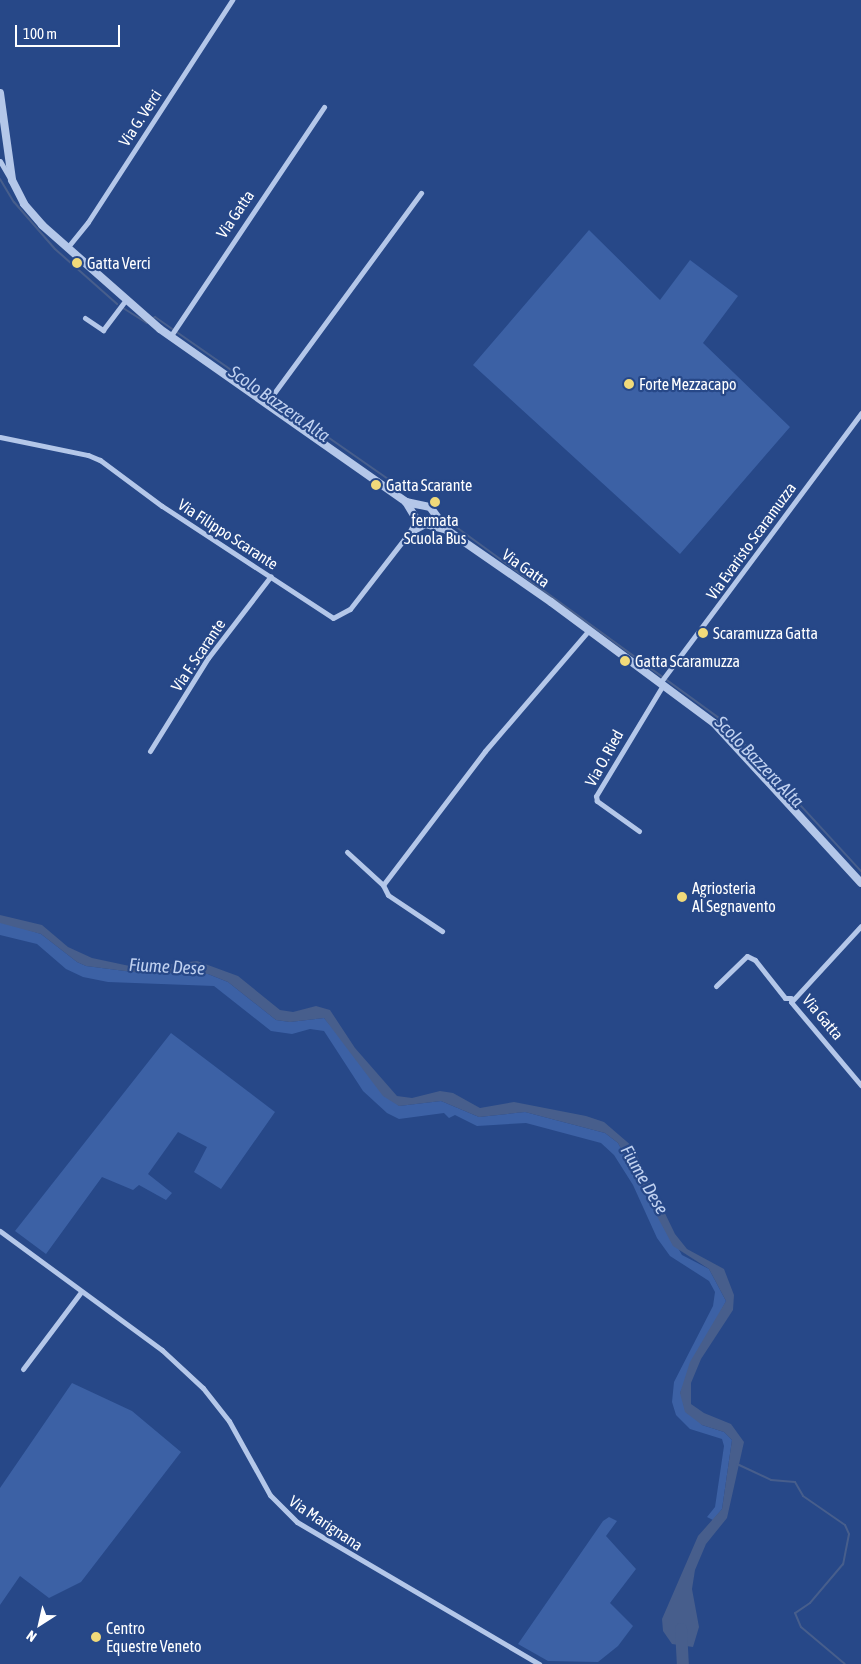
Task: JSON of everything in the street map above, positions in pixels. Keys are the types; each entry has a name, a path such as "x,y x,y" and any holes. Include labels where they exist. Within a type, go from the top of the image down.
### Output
{"street":[{"name":"Via G. Verci","path":"67,248 88,222 232,0"},
{"name":"Via Gatta","path":"0,93 6,117 3,141 12,180"},
{"name":"Via Gatta","path":"171,335 324,107"},
{"name":"Via Gatta","path":"0,161 32,214 126,300 171,335 406,502 416,517 426,525 447,530"},
{"path":"267,403 421,193"},
{"path":"85,318 103,330 126,300"},
{"name":"Via Evaristo Scaramuzza","path":"662,684 668,673 861,413"},
{"name":"Via Filippo Scarante","path":"0,437 93,457 162,506 271,576 325,615 339,617 350,609 409,534 416,517"},
{"name":"Via Gatta","path":"406,502 430,506 435,516 447,530 589,630 722,731 861,883"},
{"path":"416,517 422,506"},
{"path":"426,525 435,516"},
{"name":"Via Filippo Scarante","path":"409,534 426,525"},
{"name":"Via F. Scarante","path":"150,751 208,658 271,576"},
{"path":"383,885 493,741 589,630"},
{"name":"Via O. Ried","path":"639,831 597,801 596,796 662,684"},
{"path":"347,852 383,885 388,895 442,931"},
{"name":"Via Gatta","path":"861,926 791,998 794,1009 861,1085"},
{"path":"716,986 748,956 755,960 785,998 791,998"},
{"name":"Via Marignana","path":"0,1230 81,1292 162,1350 203,1388 228,1421 270,1495 296,1522 539,1664"},
{"path":"23,1369 81,1292"}],"shaded area":[{"path":"589,230 660,300 690,260 738,296 703,343 790,427 680,554 473,365"},
{"path":"0,921 41,934 77,962 86,966 133,972 208,974 228,982 276,1020 290,1022 324,1018 399,1106 441,1101 479,1117 525,1112 605,1133 618,1143 682,1255 709,1269 726,1301 680,1393 702,1425 724,1432 732,1440 722,1509 713,1520 707,1517 715,1507 724,1446 722,1439 690,1429 676,1415 672,1402 674,1382 713,1306 715,1292 709,1281 670,1256 657,1238 633,1185 614,1155 601,1143 526,1123 477,1126 455,1115 449,1118 444,1113 399,1119 387,1113 363,1091 324,1031 310,1029 292,1034 271,1031 214,986 108,982 83,977 66,969 37,944 0,935"},
{"path":"171,1033 275,1112 221,1189 194,1172 207,1147 178,1132 148,1174 172,1193 166,1200 139,1185 133,1190 102,1177 46,1254 15,1231"},
{"path":"72,1383 132,1411 181,1452 81,1582 49,1598 20,1576 0,1605 0,1488"},
{"path":"609,1517 617,1521 606,1536 636,1569 610,1603 633,1626 618,1646 598,1662 548,1661 518,1644 603,1521"}],"water":[{"path":"0,915 42,925 68,947 92,958 139,968 197,961 238,976 280,1010 293,1012 316,1006 330,1010 355,1048 397,1096 412,1098 440,1091 453,1093 480,1108 514,1102 586,1116 604,1122 633,1147 675,1234 687,1249 724,1269 734,1295 733,1310 701,1359 691,1383 691,1404 704,1413 731,1424 744,1442 727,1518 706,1544 695,1570 692,1589 699,1627 693,1647 672,1644 663,1631 662,1619 698,1536 722,1509 732,1440 724,1432 702,1425 685,1412 680,1393 690,1362 726,1301 709,1269 673,1246 618,1143 605,1133 525,1112 479,1117 441,1101 399,1106 383,1096 324,1018 290,1022 276,1020 228,982 208,974 133,972 86,966 77,962 41,934 0,923"}],"waterway":[{"name":"Scolo Bazzera Alta","path":"0,179 14,202 55,249 117,304"},
{"name":"Scolo Bazzera Alta","path":"123,308 147,323"},
{"name":"Scolo Bazzera Alta","path":"152,319 155,317 407,492"},
{"name":"Scolo Bazzera Alta","path":"452,524 722,720 861,871"},
{"path":"737,1464 771,1480 795,1482 803,1496 845,1525 849,1534 843,1564 810,1603 795,1613 801,1627 845,1664"},
{"name":"Fiume Dese","path":"681,1629 683,1664"}],"place":[{"name":"Gatta Verci","path":"77,263"},
{"name":"Forte Mezzacapo","path":"629,384"},
{"name":"Gatta Scarante","path":"376,485"},
{"name":"fermata Scuola Bus","path":"435,502"},
{"name":"Scaramuzza Gatta","path":"703,633"},
{"name":"Gatta Scaramuzza","path":"625,661"},
{"name":"Agriosteria Al Segnavento","path":"682,897"},
{"name":"Centro Equestre Veneto","path":"96,1637"}]}
